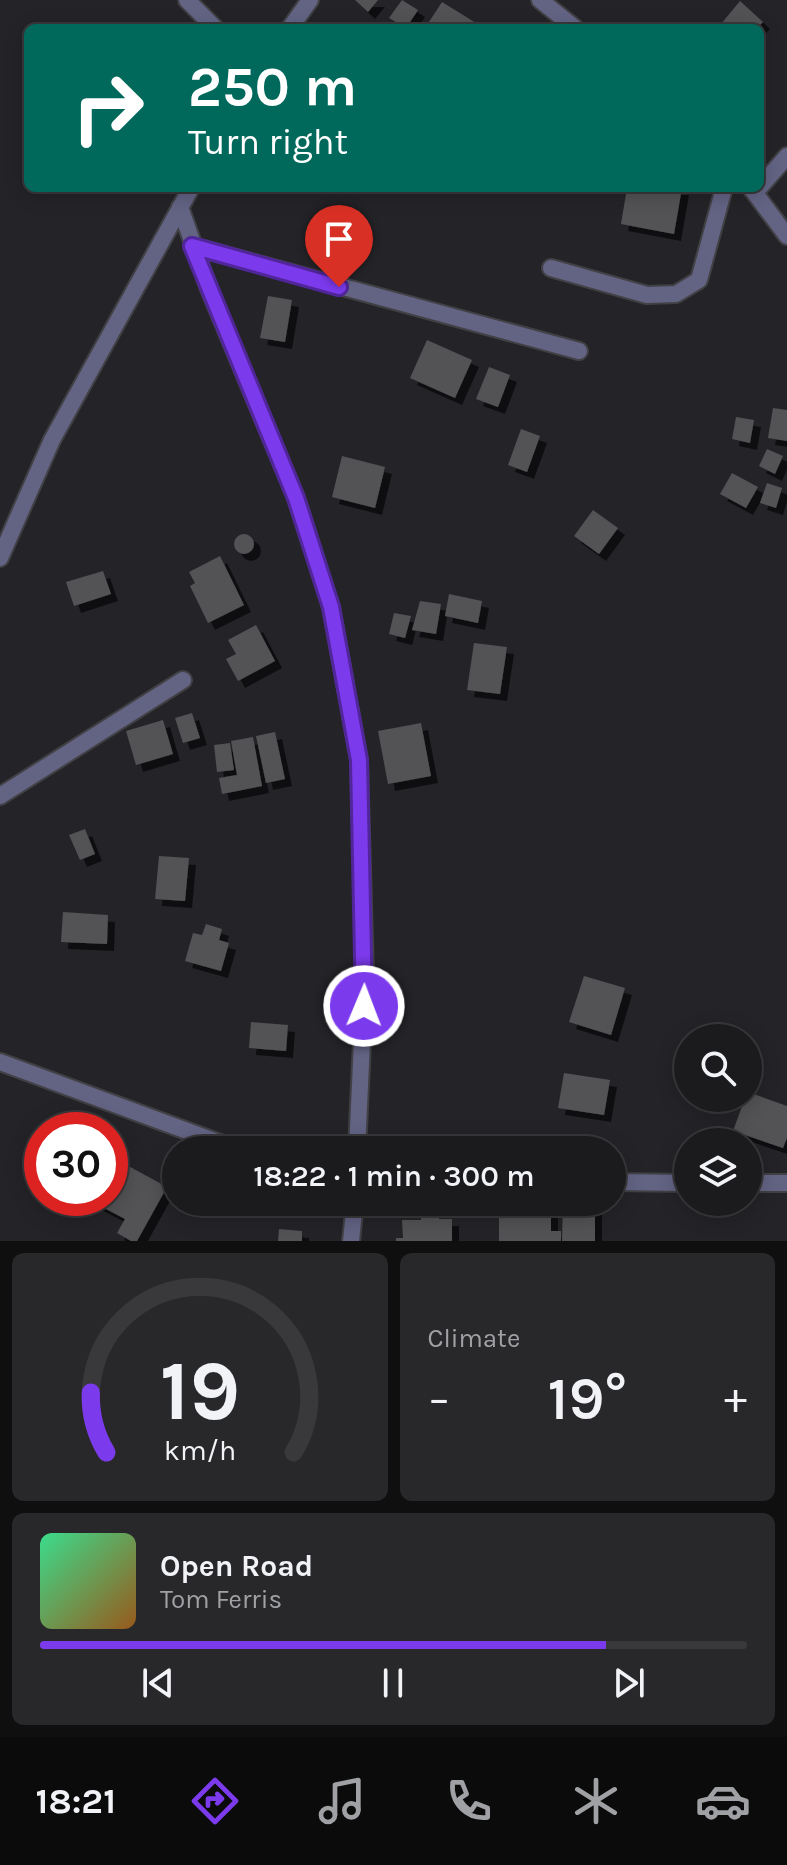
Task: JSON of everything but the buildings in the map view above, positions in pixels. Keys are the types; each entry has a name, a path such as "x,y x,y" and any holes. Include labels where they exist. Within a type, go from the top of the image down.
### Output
{"street":[{"path":"187,0 211,24"},
{"path":"293,24 310,0"},
{"path":"540,0 570,24"},
{"path":"764,180 787,156"},
{"path":"0,558 52,440 189,192"},
{"path":"551,268 647,295 676,294 699,280 723,192"},
{"path":"758,192 787,236"},
{"path":"180,207 192,246 296,498 331,607 359,760 365,977 358,1136"},
{"path":"192,246 579,351"},
{"path":"0,796 183,680"},
{"path":"0,1062 201,1136"},
{"path":"626,1182 674,1183"},
{"path":"762,1183 787,1183"},
{"path":"351,1241 354,1216"}],"route":[{"path":"339,287 192,246 296,498 331,607 359,760 364,1006"}]}
